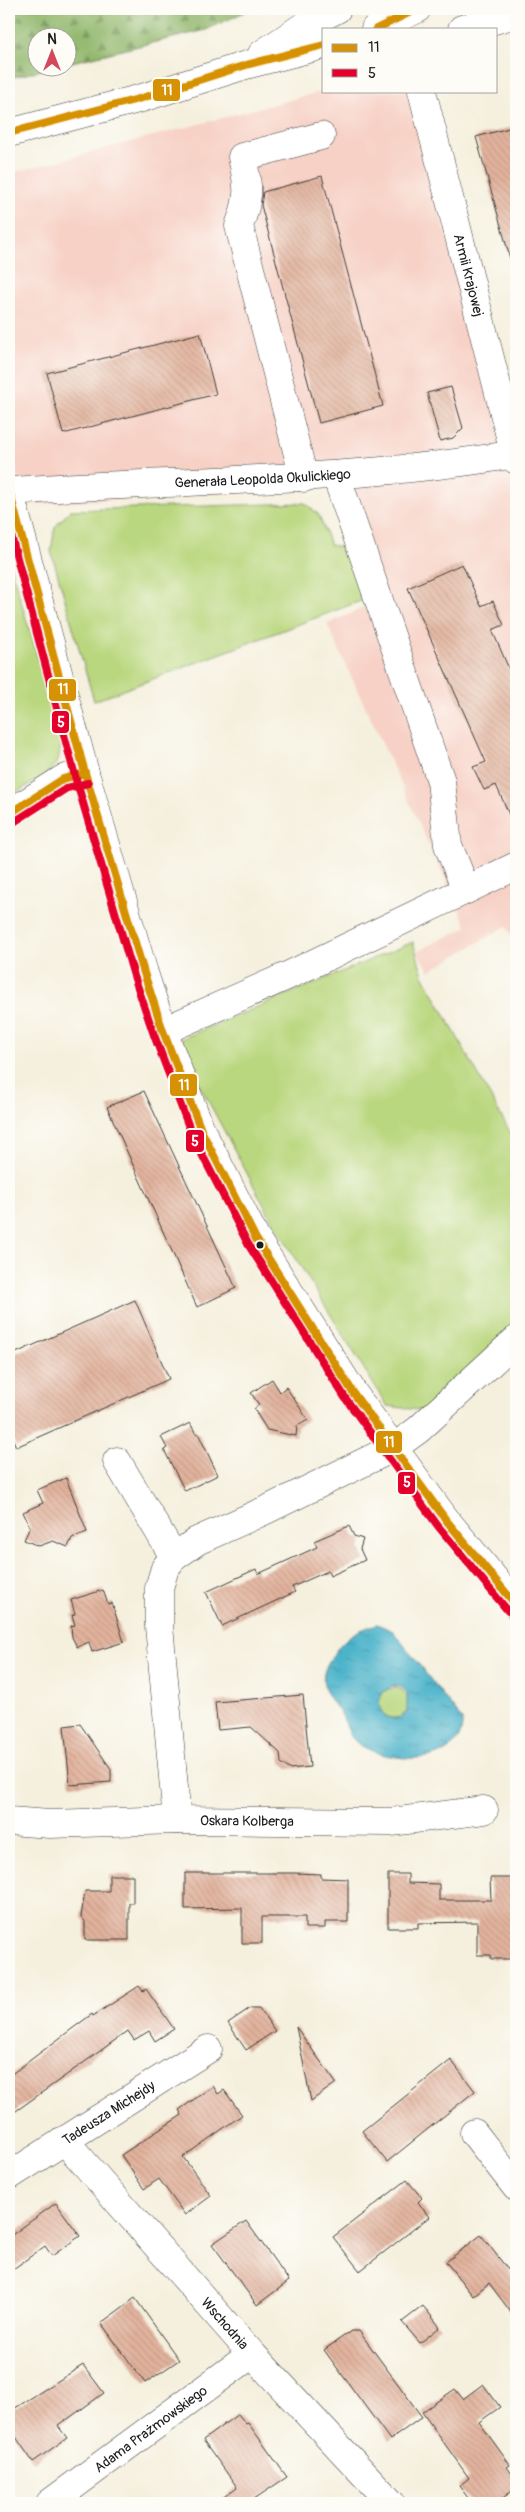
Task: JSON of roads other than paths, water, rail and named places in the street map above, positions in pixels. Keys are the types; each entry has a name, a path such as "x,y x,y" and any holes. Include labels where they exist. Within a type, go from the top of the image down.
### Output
{"street":[{"path":"246,65 304,26 336,9"},
{"path":"377,28 417,9"},
{"path":"466,28 516,14"},
{"path":"9,133 142,98 246,65 322,46"},
{"name":"Armii Krajowej","path":"422,92 515,457"},
{"path":"304,478 239,226 248,203 248,184 242,157 321,136"},
{"name":"Generała Leopolda Okulickiego","path":"9,490 304,478 515,457"},
{"path":"336,475 441,782 448,845 466,890"},
{"path":"9,490 85,773 163,1031 201,1130 256,1239 354,1394 446,1520 516,1605"},
{"path":"9,814 63,779 85,773"},
{"path":"163,1031 287,976 516,866"},
{"path":"176,1820 158,1626 158,1588 165,1568 174,1557 197,1541 266,1510 393,1448 418,1430 516,1340"},
{"path":"117,1461 174,1557"},
{"name":"Oskara Kolberga","path":"9,1821 50,1824 176,1820 391,1822 484,1810"},
{"name":"Tadeusza Michejdy","path":"9,2176 208,2048"},
{"path":"474,2134 516,2187"},
{"name":"Wschodnia","path":"64,2140 252,2354 391,2503"},
{"name":"Adama Prażmowskiego","path":"50,2503 252,2354"}],"water":[{"path":"377,1624 393,1631 462,1720 459,1736 450,1748 436,1755 419,1758 401,1758 367,1749 355,1741 341,1714 331,1700 323,1682 328,1663 338,1648 348,1638","holes":["392,1686 400,1687 407,1692 407,1713 395,1719 389,1718 382,1714 379,1702 383,1692"]}]}
